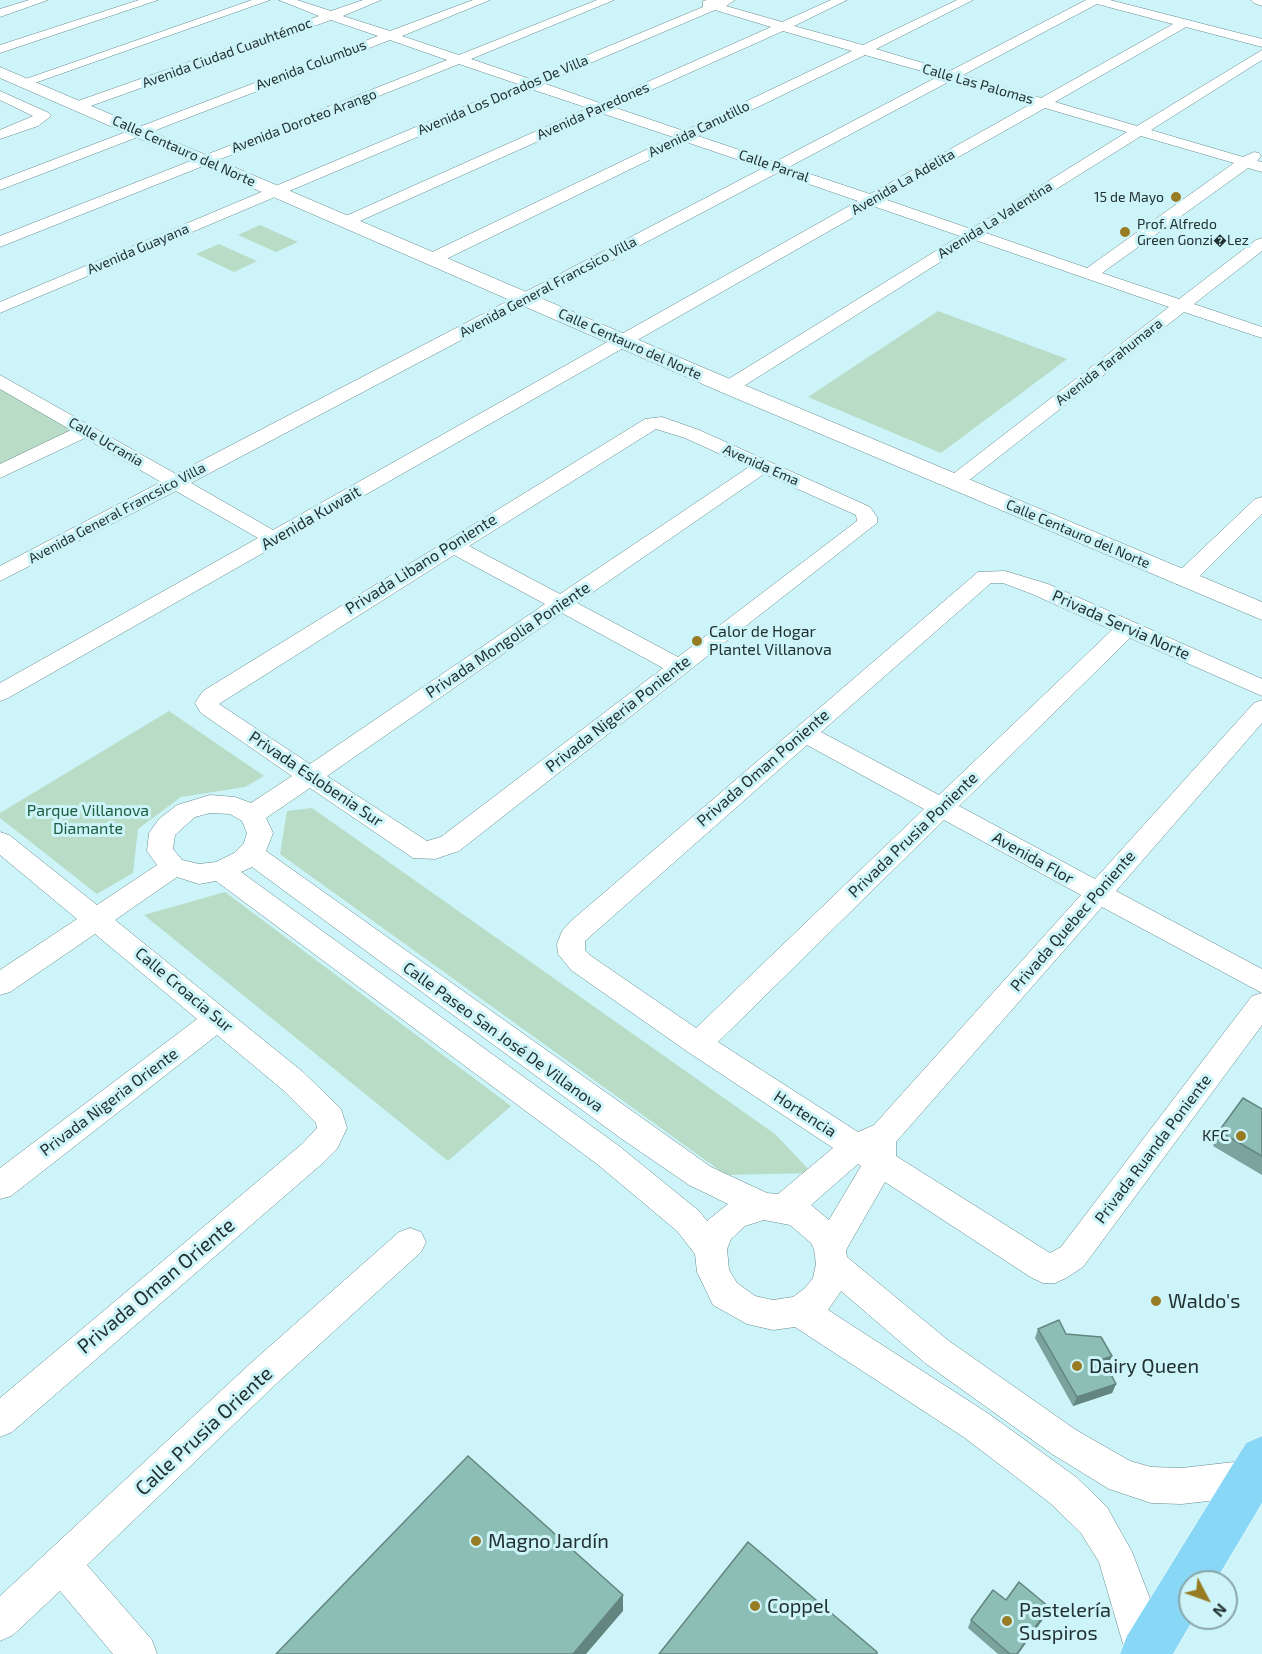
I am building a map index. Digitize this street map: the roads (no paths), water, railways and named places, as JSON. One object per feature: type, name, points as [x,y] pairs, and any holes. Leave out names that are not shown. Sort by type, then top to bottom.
[{"type":"main road","points":[[1145,1654],[1256,1469]]},
{"type":"street","points":[[0,13],[42,0]]},
{"type":"street","points":[[0,49],[152,0]]},
{"type":"street","points":[[24,82],[264,0]]},
{"type":"street","name":"Calle Parral","points":[[285,0],[1262,333]]},
{"type":"street","name":"Avenida Ciudad Cuauhtémoc","points":[[80,105],[375,0]]},
{"type":"street","name":"Avenida Columbus","points":[[0,185],[484,0]]},
{"type":"street","name":"Avenida Doroteo Arango","points":[[0,242],[608,0]]},
{"type":"street","name":"Calle Las Palomas","points":[[695,0],[1262,166]]},
{"type":"street","name":"Avenida Los Dorados De Villa","points":[[276,191],[729,0]]},
{"type":"street","name":"Avenida Paredones","points":[[345,222],[842,0]]},
{"type":"street","name":"Avenida Canutillo","points":[[432,259],[684,135],[967,0]]},
{"type":"street","points":[[1095,0],[1262,43]]},
{"type":"street","name":"Avenida General Francsico Villa","points":[[0,575],[775,166],[1095,0]]},
{"type":"street","name":"Avenida La Adelita","points":[[621,340],[1184,22]]},
{"type":"street","name":"Avenida La Valentina","points":[[729,387],[1262,54]]},
{"type":"street","name":"Calle Centauro del Norte","points":[[0,72],[729,387],[1262,612]]},
{"type":"street","points":[[0,95],[44,116],[33,123],[0,135]]},
{"type":"street","points":[[1089,274],[1262,150]]},
{"type":"street","name":"Avenida Guayana","points":[[0,308],[276,191]]},
{"type":"street","name":"Avenida Tarahumara","points":[[956,481],[1262,243]]},
{"type":"street","name":"Avenida Kuwait","points":[[5,683],[274,539],[621,340]]},
{"type":"street","name":"Calle Ucrania","points":[[1,382],[274,539]]},
{"type":"street","name":"Avenida Ema","points":[[644,426],[652,423],[675,427],[863,511],[867,517],[867,523]]},
{"type":"street","name":"Privada Libano Poniente","points":[[209,708],[207,703],[211,696],[644,426]]},
{"type":"street","points":[[0,472],[86,430]]},
{"type":"street","name":"Privada Mongolia Poniente","points":[[252,815],[763,466]]},
{"type":"street","points":[[1184,579],[1262,503]]},
{"type":"street","name":"Privada Nigeria Poniente","points":[[422,851],[435,850],[450,844],[867,523]]},
{"type":"street","points":[[452,545],[680,667]]},
{"type":"street","name":"Privada Servia Norte","points":[[980,583],[992,575],[1005,577],[1128,627],[1262,688]]},
{"type":"street","name":"Privada Oman Poniente","points":[[581,963],[572,954],[570,944],[581,928],[980,583]]},
{"type":"street","name":"Privada Prusia Poniente","points":[[698,1044],[1128,627]]},
{"type":"street","name":"Privada Eslobenia Sur","points":[[209,708],[422,851]]},
{"type":"street","name":"Privada Quebec Poniente","points":[[774,1207],[874,1148],[1262,708]]},
{"type":"street","name":"Avenida Flor","points":[[804,733],[1262,982]]},
{"type":"street","points":[[217,804],[235,806],[252,815],[260,833],[251,853],[243,860],[221,871],[199,874],[172,867],[164,859],[160,843],[162,833],[176,818],[198,807],[217,804]]},
{"type":"street","name":"Calle Croacia Sur","points":[[0,841],[97,918],[293,1081],[330,1118],[332,1128],[326,1140],[312,1153]]},
{"type":"street","name":"Calle Paseo San José De Villanova","points":[[251,853],[700,1176],[774,1207]]},
{"type":"street","points":[[0,984],[172,867]]},
{"type":"street","name":"Calle Paseo San José De Villanova","points":[[221,871],[470,1051],[663,1198],[688,1221],[711,1249]]},
{"type":"street","name":"Hortencia","points":[[581,963],[698,1044],[874,1148],[1031,1262]]},
{"type":"street","name":"Privada Ruanda Poniente","points":[[1031,1262],[1043,1268],[1055,1268],[1072,1257],[1262,1004]]},
{"type":"street","name":"Privada Nigeria Oriente","points":[[0,1185],[218,1019]]},
{"type":"street","points":[[470,1051],[494,1030]]},
{"type":"street","name":"Privada Quebec Poniente","points":[[831,1256],[874,1148]]},
{"type":"street","name":"Privada Oman Oriente","points":[[0,1420],[312,1153]]},
{"type":"street","points":[[831,1256],[824,1292],[799,1311],[787,1314],[760,1314],[735,1302],[718,1284],[711,1260],[711,1249],[719,1230],[734,1216],[774,1207],[809,1220],[822,1233],[831,1256],[937,1352],[1064,1442],[1122,1476],[1151,1485],[1182,1486],[1256,1469]]},
{"type":"street","name":"Calle Prusia Oriente","points":[[0,1622],[264,1373],[410,1242]]},
{"type":"street","points":[[799,1311],[868,1353],[977,1426],[1063,1490],[1094,1520],[1114,1552],[1131,1596],[1145,1654]]},
{"type":"street","points":[[62,1565],[138,1654]]},
{"type":"place","name":"15 de Mayo","points":[[1176,197]]},
{"type":"place","name":"Prof. Alfredo Green Gonzi�Lez","points":[[1125,232]]},
{"type":"place","name":"Calor de Hogar Plantel Villanova","points":[[697,641]]},
{"type":"place","name":"KFC","points":[[1241,1136]]},
{"type":"place","name":"Waldo's","points":[[1156,1301]]},
{"type":"place","name":"Dairy Queen","points":[[1077,1366]]},
{"type":"place","name":"Magno Jardín","points":[[476,1541]]},
{"type":"place","name":"Coppel","points":[[755,1606]]},
{"type":"place","name":"Pastelería Suspiros","points":[[1007,1621]]},
{"type":"park label","name":"Parque Villanova Diamante","points":[[88,820]]}]
